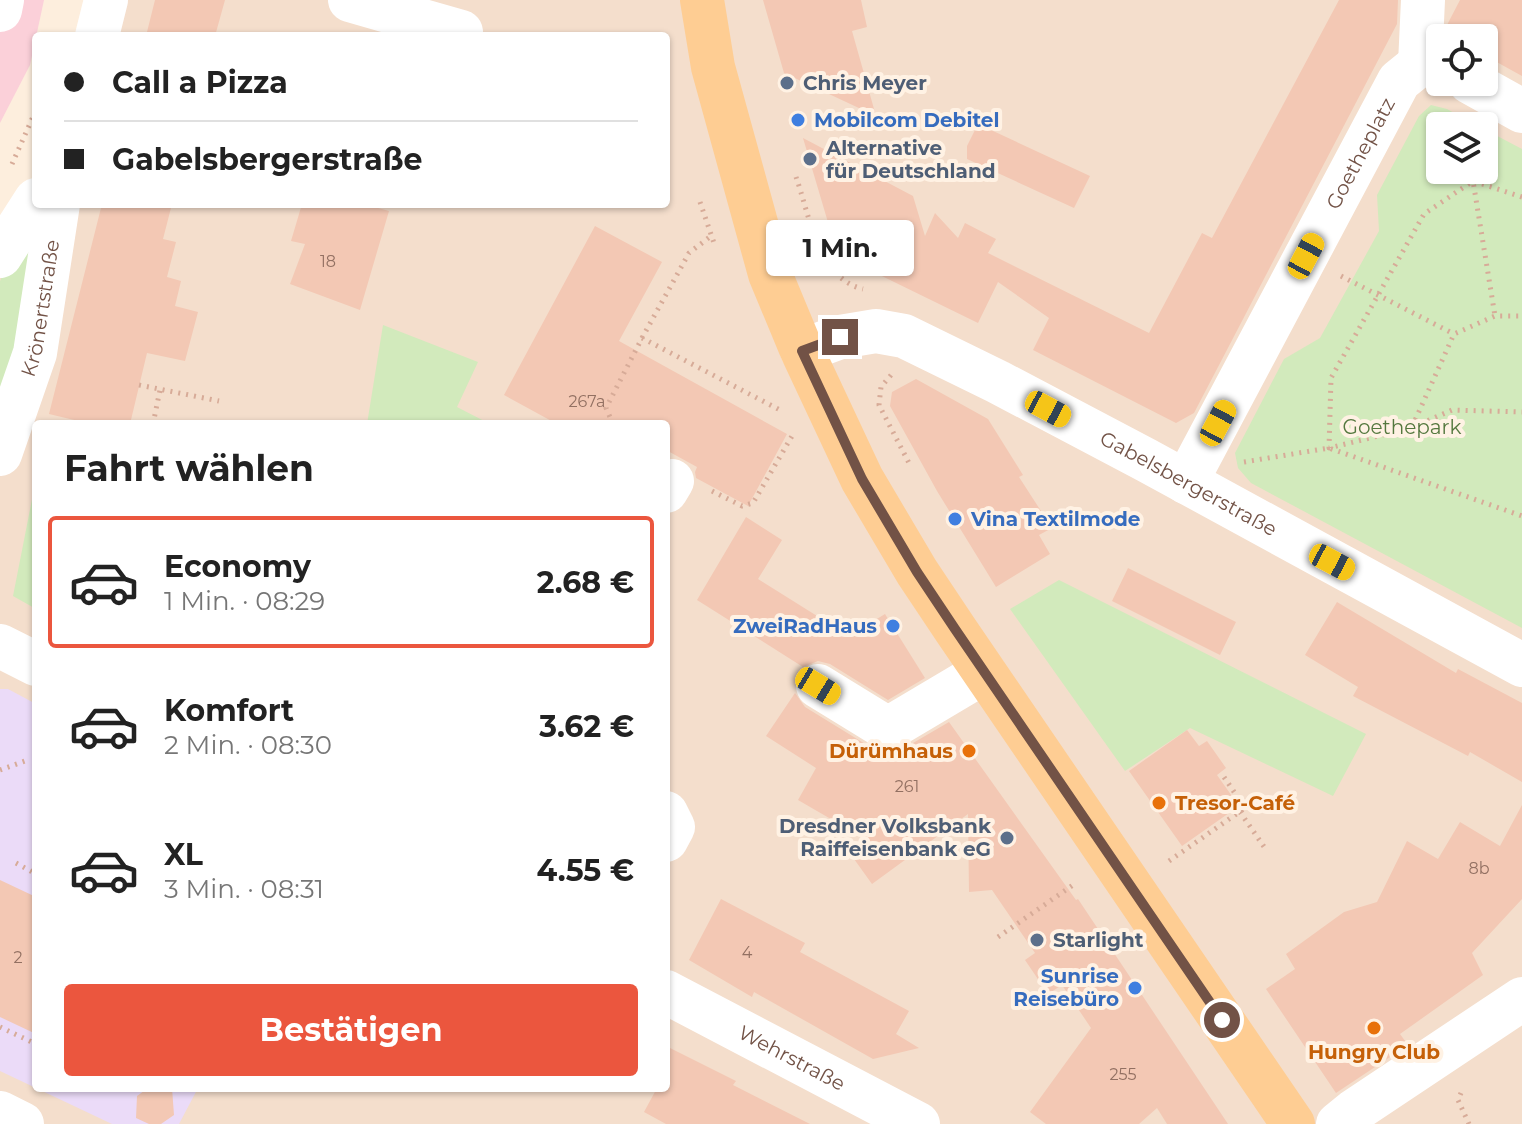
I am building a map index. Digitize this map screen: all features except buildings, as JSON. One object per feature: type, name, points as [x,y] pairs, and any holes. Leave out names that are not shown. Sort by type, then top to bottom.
[{"type":"main road","points":[[702,0],[713,67],[770,274],[862,479],[917,572],[1293,1124]]},
{"type":"street","points":[[0,10],[2,0]]},
{"type":"street","points":[[98,32],[106,0]]},
{"type":"street","points":[[350,0],[461,32]]},
{"type":"street","points":[[1423,0],[1426,28]]},
{"type":"street","name":"Goetheplatz","points":[[1194,466],[1399,81],[1426,68]]},
{"type":"street","points":[[1495,96],[1522,111]]},
{"type":"street","name":"Krönertstraße","points":[[0,256],[21,188]]},
{"type":"street","name":"Krönertstraße","points":[[0,454],[35,353],[57,208]]},
{"type":"street","name":"Gabelsbergerstraße","points":[[802,351],[840,337],[876,331],[904,336],[998,382],[1194,466],[1522,665]]},
{"type":"street","points":[[0,646],[32,662]]},
{"type":"street","points":[[818,686],[888,729],[984,672]]},
{"type":"street","name":"Wehrstraße","points":[[670,994],[918,1124]]},
{"type":"street","points":[[1338,1124],[1522,999]]},
{"type":"street","points":[[0,1113],[22,1124]]},
{"type":"path","points":[[21,188],[32,131]]},
{"type":"path","points":[[796,177],[822,253],[837,274],[855,287],[868,290]]},
{"type":"path","points":[[1329,448],[1331,378],[1424,214],[1469,184]]},
{"type":"path","points":[[1473,184],[1495,316]]},
{"type":"path","points":[[1482,184],[1522,197]]},
{"type":"path","points":[[611,420],[606,408],[642,338],[689,253],[711,236]]},
{"type":"path","points":[[1306,256],[1454,334]]},
{"type":"path","points":[[1411,428],[1454,334],[1495,316],[1522,316]]},
{"type":"path","points":[[642,338],[779,408]]},
{"type":"path","points":[[904,370],[892,374],[881,387],[879,405],[909,463]]},
{"type":"path","points":[[139,385],[219,401]]},
{"type":"path","points":[[154,420],[160,389]]},
{"type":"path","points":[[1194,466],[1230,464],[1329,448],[1411,428],[1452,410],[1522,412]]},
{"type":"path","points":[[670,484],[678,472],[742,506],[753,503],[792,436]]},
{"type":"path","points":[[1329,448],[1522,516]]},
{"type":"path","points":[[0,770],[25,761]]},
{"type":"path","points":[[1169,861],[1245,808],[1224,777]]},
{"type":"path","points":[[1240,812],[1267,851]]},
{"type":"path","points":[[16,863],[32,872]]},
{"type":"path","points":[[998,937],[1073,885]]},
{"type":"path","points":[[0,1027],[32,1042]]},
{"type":"shaded area","points":[[0,0],[44,0],[37,32],[32,32],[30,65],[0,123]]},
{"type":"shaded area","points":[[118,0],[1522,0],[1522,1124],[0,1124],[0,266],[34,208],[670,208],[670,32],[110,32]]},
{"type":"shaded area","points":[[0,689],[8,689],[32,702],[32,1086],[0,1071]]},
{"type":"shaded area","points":[[44,1092],[196,1092],[179,1124],[112,1124]]},
{"type":"green space","name":"Goethepark","points":[[1431,105],[1452,112],[1426,112],[1426,184],[1498,184],[1498,136],[1522,149],[1522,628],[1251,483],[1238,468],[1235,453],[1284,359],[1320,338],[1379,231],[1377,195],[1419,116]]},
{"type":"green space","points":[[18,244],[38,246],[0,412],[0,281]]},
{"type":"green space","points":[[383,325],[478,362],[457,407],[482,420],[368,420]]},
{"type":"green space","points":[[32,499],[32,607],[13,596]]},
{"type":"green space","points":[[1059,580],[1366,734],[1333,796],[1190,728],[1125,771],[1010,609]]},
{"type":"place","name":"Chris Meyer","points":[[787,83]]},
{"type":"place","name":"Mobilcom Debitel","points":[[798,120]]},
{"type":"place","name":"Alternative für Deutschland","points":[[810,159]]},
{"type":"place","name":"Vina Textilmode","points":[[955,519]]},
{"type":"place","name":"ZweiRadHaus","points":[[893,626]]},
{"type":"place","name":"Dürümhaus","points":[[969,751]]},
{"type":"place","name":"Tresor-Café","points":[[1159,803]]},
{"type":"place","name":"Dresdner Volksbank Raiffeisenbank eG","points":[[1007,838]]},
{"type":"place","name":"Starlight","points":[[1037,940]]},
{"type":"place","name":"Sunrise Reisebüro","points":[[1135,988]]},
{"type":"place","name":"Hungry Club","points":[[1374,1028]]},
{"type":"route","points":[[840,337],[802,351],[862,479],[917,572],[1222,1020]]}]
